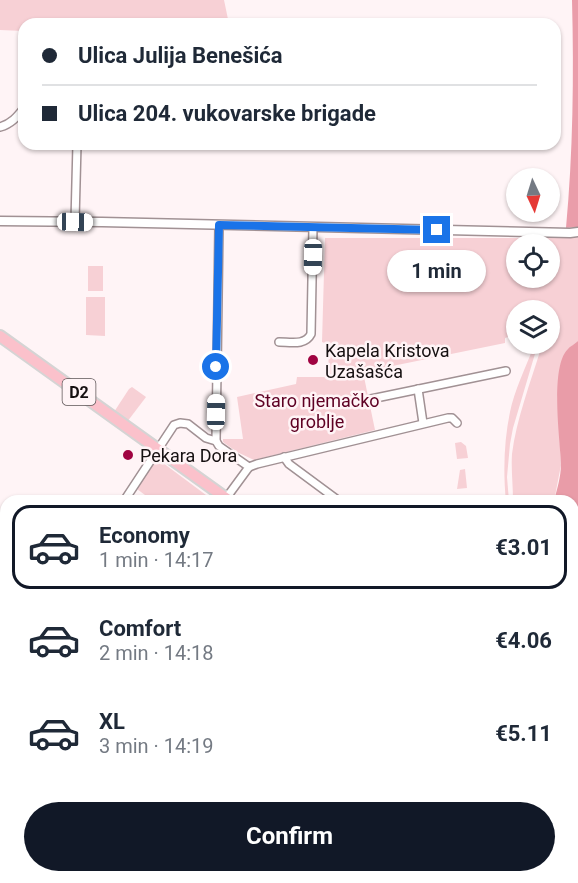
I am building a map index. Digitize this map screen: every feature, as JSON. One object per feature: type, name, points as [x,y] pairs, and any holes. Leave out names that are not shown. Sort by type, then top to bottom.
[{"type":"main road","name":"D2","points":[[0,336],[219,495]]},
{"type":"street","points":[[0,127],[8,124],[18,115]]},
{"type":"street","points":[[75,222],[77,150]]},
{"type":"street","points":[[0,221],[578,232]]},
{"type":"street","points":[[219,225],[216,441],[219,446],[249,467]]},
{"type":"street","points":[[279,342],[304,342],[311,334],[313,227]]},
{"type":"street","points":[[371,399],[506,371]]},
{"type":"street","points":[[418,389],[423,423]]},
{"type":"street","points":[[229,495],[249,467],[256,464],[423,423],[452,418],[457,423]]},
{"type":"street","points":[[128,495],[174,425],[188,424],[206,438],[216,441]]},
{"type":"street","points":[[284,457],[289,464],[331,495]]},
{"type":"green space","points":[[0,0],[224,0],[228,18],[18,18],[18,31],[0,30]]},
{"type":"green space","name":"Staro njemačko groblje","points":[[560,234],[578,234],[578,341],[567,350],[558,405],[561,465],[555,495],[513,495],[512,460],[520,414],[539,354],[560,354],[560,300],[506,300],[505,343],[363,372],[375,430],[254,460],[223,442],[223,439],[243,439],[237,397],[296,384],[297,377],[328,377],[329,345],[322,342],[325,238],[506,238],[506,288],[560,288]]},
{"type":"green space","points":[[88,266],[103,266],[103,291],[88,291]]},
{"type":"green space","points":[[86,297],[105,297],[105,336],[86,335]]},
{"type":"green space","points":[[531,354],[535,354],[513,428],[507,477],[508,495],[506,495],[505,445],[510,412]]},
{"type":"green space","points":[[132,387],[146,397],[127,422],[114,412]]},
{"type":"green space","points":[[461,442],[466,446],[468,458],[457,459],[455,443]]},
{"type":"green space","points":[[155,457],[206,495],[145,495],[137,489]]},
{"type":"green space","points":[[465,469],[467,488],[457,489],[460,470]]},
{"type":"shaded area","points":[[572,0],[578,0],[578,227],[566,228],[572,114]]},
{"type":"shaded area","points":[[578,341],[578,495],[556,495],[561,469],[557,388],[562,359],[567,350]]},
{"type":"place","name":"Kapela Kristova Uzašašća","points":[[313,360]]},
{"type":"place","name":"Pekara Dora","points":[[128,455]]},
{"type":"route","points":[[216,367],[219,225],[437,230]]}]
